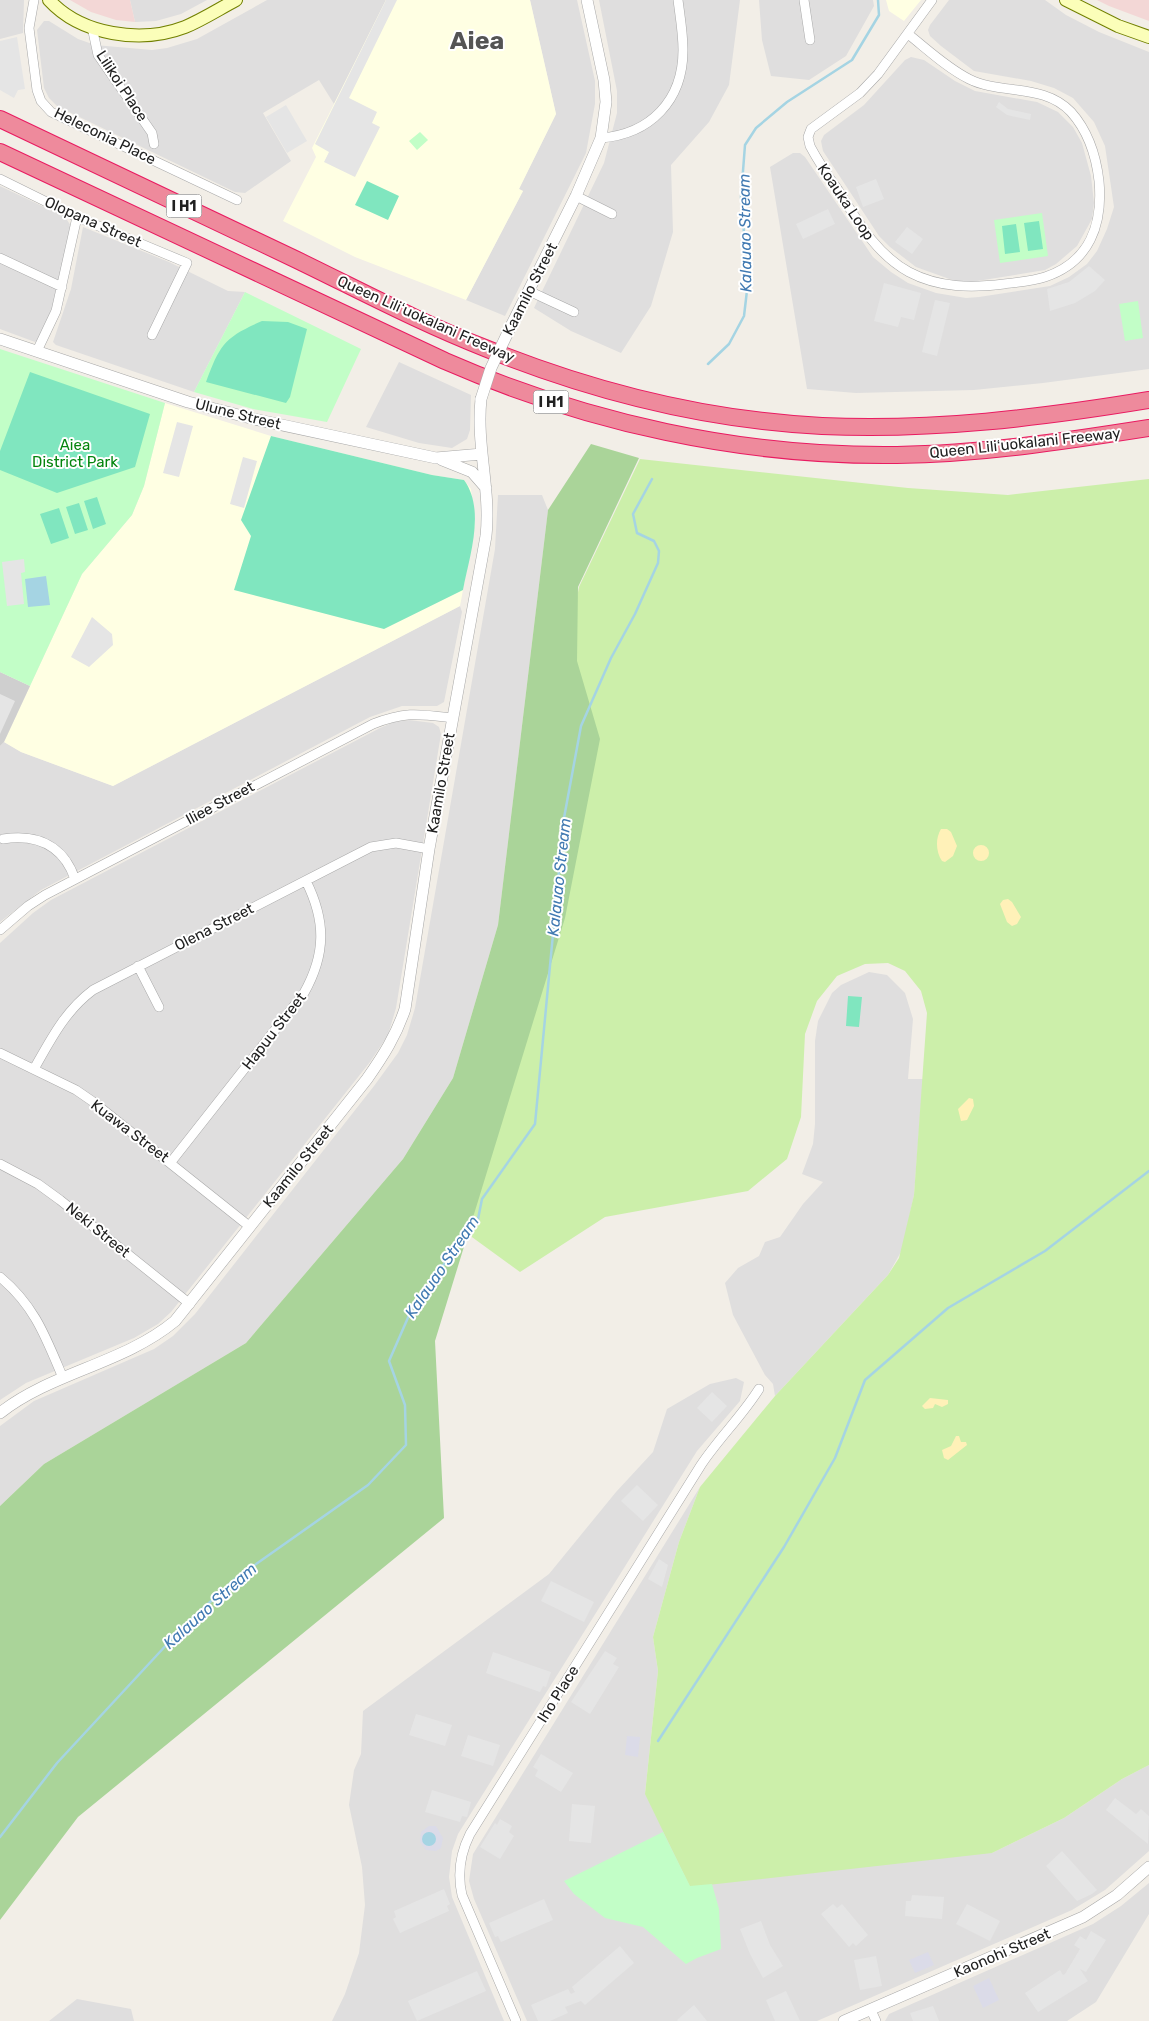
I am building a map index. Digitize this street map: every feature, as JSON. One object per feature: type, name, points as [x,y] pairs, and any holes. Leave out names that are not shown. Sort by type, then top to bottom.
[{"type":"highway","name":"Queen Liliʻuokalani Freeway","points":[[0,119],[452,334],[542,370],[632,396],[700,411],[759,420],[820,426],[917,427],[1005,421],[1149,400]]},
{"type":"highway","name":"Queen Liliʻuokalani Freeway","points":[[0,152],[461,368],[542,399],[622,423],[706,439],[783,449],[896,455],[1020,447],[1149,428]]},
{"type":"main road","points":[[49,0],[72,18],[92,28],[124,36],[153,35],[184,27],[236,0]]},
{"type":"main road","points":[[1066,0],[1118,26],[1149,37]]},
{"type":"street","name":"Heleconia Place","points":[[34,0],[29,28],[36,90],[51,112],[237,200]]},
{"type":"street","name":"Kaamilo Street","points":[[0,1413],[35,1390],[144,1344],[175,1321],[367,1079],[388,1050],[398,1030],[405,1009],[429,849],[486,536],[489,511],[480,426],[482,399],[491,368],[576,196],[600,138],[605,108],[604,80],[588,0]]},
{"type":"street","points":[[600,138],[615,137],[644,127],[662,111],[678,83],[683,51],[678,0]]},
{"type":"street","points":[[804,0],[810,40]]},
{"type":"street","points":[[908,34],[932,0]]},
{"type":"street","name":"Lilikoi Place","points":[[92,28],[98,55],[152,133],[154,144]]},
{"type":"street","name":"Koauka Loop","points":[[908,34],[968,79],[983,85],[1048,97],[1069,110],[1082,126],[1092,147],[1101,202],[1097,225],[1080,255],[1065,268],[1045,277],[978,287],[943,284],[909,272],[879,248],[866,233],[813,152],[808,137],[811,129],[817,123],[860,93],[878,74],[908,34]]},
{"type":"street","name":"Olopana Street","points":[[0,179],[77,217],[187,263],[152,335]]},
{"type":"street","points":[[576,196],[612,214]]},
{"type":"street","points":[[37,351],[56,311],[77,217]]},
{"type":"street","points":[[0,258],[62,287]]},
{"type":"street","points":[[529,291],[574,312]]},
{"type":"street","name":"Ulune Street","points":[[0,339],[222,411],[436,458],[482,454]]},
{"type":"street","points":[[436,458],[472,472],[488,492]]},
{"type":"street","name":"Iliee Street","points":[[0,930],[28,906],[75,879],[373,724],[397,715],[414,713],[453,718]]},
{"type":"street","points":[[3,839],[32,838],[47,844],[60,853],[75,879]]},
{"type":"street","name":"Olena Street","points":[[34,1069],[59,1024],[75,1003],[92,990],[371,847],[396,843],[429,849]]},
{"type":"street","name":"Hapuu Street","points":[[171,1162],[304,993],[313,976],[319,957],[321,929],[315,898],[306,880]]},
{"type":"street","points":[[138,966],[159,1007]]},
{"type":"street","name":"Kuawa Street","points":[[0,1053],[34,1069],[92,1101],[250,1226]]},
{"type":"street","name":"Neki Street","points":[[0,1164],[38,1184],[60,1200],[190,1304]]},
{"type":"street","points":[[0,1277],[26,1303],[38,1321],[63,1378]]},
{"type":"street","name":"Iho Place","points":[[516,2021],[462,1895],[459,1877],[462,1852],[470,1834],[701,1465],[722,1435],[748,1407],[759,1389]]},
{"type":"street","name":"Kaonohi Street","points":[[844,2021],[1083,1917],[1117,1895],[1149,1867]]},
{"type":"street","points":[[871,2010],[876,2021]]},
{"type":"shaded area","points":[[0,0],[24,0],[23,33],[0,39]]},
{"type":"shaded area","points":[[70,0],[130,0],[135,22],[116,20],[91,12]]},
{"type":"shaded area","points":[[130,0],[207,0],[181,14],[156,21],[135,22]]},
{"type":"shaded area","points":[[267,0],[386,0],[334,104],[319,80],[263,113],[291,161],[245,193],[235,192],[57,106],[49,98],[44,88],[37,30],[44,21],[49,21],[78,39],[95,45],[152,50],[167,48],[197,39]]},
{"type":"shaded area","points":[[386,0],[530,0],[556,114],[519,189],[523,191],[466,300],[355,257],[283,221],[316,157],[312,148]]},
{"type":"shaded area","points":[[386,0],[397,0],[349,98],[377,112],[372,123],[380,127],[355,177],[324,162],[329,152],[315,144]]},
{"type":"shaded area","points":[[530,0],[577,0],[595,81],[595,104],[586,153],[505,316],[466,300],[523,191],[519,189],[556,114]]},
{"type":"shaded area","points":[[599,0],[740,0],[729,85],[709,122],[671,165],[673,232],[651,306],[621,353],[571,331],[534,308],[604,163],[617,113],[617,91]]},
{"type":"shaded area","points":[[759,0],[873,0],[874,6],[846,56],[809,80],[771,76],[762,40]]},
{"type":"shaded area","points":[[886,0],[921,0],[904,21],[889,11]]},
{"type":"shaded area","points":[[949,0],[1045,0],[1066,15],[1099,32],[1149,52],[1149,369],[974,390],[856,393],[807,389],[770,167],[793,153],[800,153],[805,157],[873,257],[908,283],[936,293],[966,298],[1050,286],[1069,277],[1087,264],[1097,251],[1107,229],[1114,207],[1105,146],[1094,122],[1073,98],[1054,88],[1031,81],[974,71],[941,46],[930,36],[928,30]]},
{"type":"shaded area","points":[[1097,0],[1149,0],[1149,21],[1109,6]]},
{"type":"shaded area","points":[[17,37],[25,89],[18,90],[14,98],[0,90],[0,41]]},
{"type":"shaded area","points":[[911,57],[924,60],[955,81],[975,91],[1037,102],[1058,112],[1073,127],[1082,143],[1091,176],[1094,203],[1092,219],[1077,246],[1056,264],[1045,270],[971,282],[955,281],[916,267],[879,236],[823,151],[821,141],[824,135],[864,105],[905,60]]},
{"type":"shaded area","points":[[999,102],[1008,109],[1031,114],[1030,120],[1007,115],[996,107]]},
{"type":"shaded area","points":[[286,105],[307,141],[287,153],[266,117]]},
{"type":"shaded area","points":[[876,179],[884,199],[863,207],[856,187]]},
{"type":"shaded area","points":[[0,186],[65,217],[71,226],[65,273],[42,338],[35,342],[0,329]]},
{"type":"shaded area","points":[[828,209],[835,224],[803,239],[796,224]]},
{"type":"shaded area","points":[[83,227],[169,262],[228,291],[245,292],[194,392],[56,345],[53,342],[71,289]]},
{"type":"shaded area","points":[[907,227],[923,239],[912,254],[895,242]]},
{"type":"shaded area","points":[[1089,266],[1105,280],[1095,291],[1075,303],[1050,311],[1047,289],[1069,282]]},
{"type":"shaded area","points":[[884,283],[921,293],[914,320],[901,317],[898,327],[874,321]]},
{"type":"shaded area","points":[[935,300],[950,303],[937,356],[922,352]]},
{"type":"shaded area","points":[[399,362],[471,395],[470,430],[467,439],[452,448],[419,443],[366,427]]},
{"type":"shaded area","points":[[165,403],[271,436],[432,475],[464,480],[471,489],[475,526],[460,606],[113,786],[21,752],[4,742],[82,574],[132,515],[144,486]]},
{"type":"shaded area","points":[[177,422],[193,426],[179,477],[163,473]]},
{"type":"shaded area","points":[[243,457],[257,461],[244,508],[230,504]]},
{"type":"shaded area","points":[[498,495],[542,495],[548,510],[498,925],[453,1078],[403,1159],[246,1343],[44,1464],[0,1506],[0,1426],[34,1401],[154,1349],[173,1336],[195,1314],[374,1086],[398,1053],[407,1035],[415,1008],[495,549]]},
{"type":"shaded area","points":[[24,559],[25,572],[21,573],[24,604],[7,606],[2,562]]},
{"type":"shaded area","points":[[460,606],[462,612],[444,702],[437,706],[402,706],[370,717],[41,890],[0,922],[0,746],[4,742],[21,752],[113,786]]},
{"type":"shaded area","points":[[92,617],[112,634],[113,645],[89,667],[71,657]]},
{"type":"shaded area","points":[[0,672],[30,686],[4,742],[0,746]]},
{"type":"shaded area","points":[[0,694],[15,701],[0,734]]},
{"type":"shaded area","points":[[409,720],[433,723],[439,727],[441,734],[396,1008],[388,1035],[370,1062],[171,1312],[158,1324],[134,1338],[26,1383],[0,1400],[0,943],[33,913],[51,900],[380,728],[394,722]]},
{"type":"shaded area","points":[[869,972],[887,975],[905,993],[913,1019],[908,1079],[923,1079],[914,1195],[902,1250],[888,1275],[775,1396],[773,1384],[765,1375],[733,1315],[725,1283],[738,1268],[759,1256],[765,1242],[780,1237],[803,1204],[823,1182],[802,1174],[813,1144],[815,1124],[815,1041],[818,1021],[832,993],[841,985]]},
{"type":"shaded area","points":[[736,1378],[744,1382],[740,1401],[697,1451],[458,1834],[452,1851],[449,1877],[452,1897],[504,2021],[332,2021],[345,1994],[359,1953],[365,1905],[362,1867],[349,1805],[354,1770],[361,1754],[363,1711],[549,1574],[616,1492],[653,1452],[667,1409],[710,1384]]},
{"type":"shaded area","points":[[712,1392],[727,1406],[712,1422],[697,1408]]},
{"type":"shaded area","points":[[637,1485],[658,1505],[643,1521],[621,1501]]},
{"type":"shaded area","points":[[700,1487],[679,1542],[653,1637],[658,1671],[645,1794],[992,1853],[1064,1818],[1122,1779],[1149,1765],[1149,1851],[1105,1890],[1072,1910],[817,2021],[527,2021],[474,1899],[469,1881],[473,1854]]},
{"type":"shaded area","points":[[659,1559],[668,1565],[662,1587],[648,1579]]},
{"type":"shaded area","points":[[551,1581],[594,1602],[584,1622],[541,1601]]},
{"type":"shaded area","points":[[605,1651],[617,1658],[613,1664],[619,1667],[590,1714],[571,1702]]},
{"type":"shaded area","points":[[493,1652],[551,1672],[546,1687],[543,1686],[540,1692],[486,1673]]},
{"type":"shaded area","points":[[416,1714],[452,1725],[445,1746],[409,1735]]},
{"type":"shaded area","points":[[468,1735],[500,1745],[493,1766],[461,1756]]},
{"type":"shaded area","points":[[627,1736],[640,1737],[638,1757],[625,1755]]},
{"type":"shaded area","points":[[541,1754],[573,1773],[561,1792],[535,1776],[538,1770],[533,1767]]},
{"type":"shaded area","points":[[432,1790],[471,1802],[467,1817],[462,1816],[460,1822],[425,1812]]},
{"type":"shaded area","points":[[1115,1798],[1136,1814],[1141,1809],[1149,1816],[1148,1844],[1106,1810]]},
{"type":"shaded area","points":[[572,1804],[595,1806],[591,1843],[569,1841]]},
{"type":"shaded area","points":[[500,1819],[512,1826],[509,1832],[514,1836],[500,1859],[480,1847],[495,1823],[497,1825]]},
{"type":"shaded area","points":[[429,1826],[436,1826],[443,1838],[441,1848],[436,1851],[426,1850],[420,1842],[421,1832]]},
{"type":"shaded area","points":[[1062,1851],[1097,1890],[1092,1894],[1077,1901],[1046,1866]]},
{"type":"shaded area","points":[[1149,1883],[1149,1914],[1096,2002],[1067,2021],[885,2021],[889,2014],[1093,1924],[1121,1906]]},
{"type":"shaded area","points":[[444,1889],[450,1904],[447,1906],[449,1911],[400,1933],[393,1919],[396,1917],[394,1911]]},
{"type":"shaded area","points":[[912,1895],[944,1897],[942,1919],[905,1916],[906,1901],[911,1901]]},
{"type":"shaded area","points":[[544,1899],[553,1920],[501,1942],[498,1936],[495,1937],[489,1923]]},
{"type":"shaded area","points":[[833,1904],[837,1908],[842,1904],[868,1935],[856,1946],[853,1943],[849,1947],[821,1914]]},
{"type":"shaded area","points":[[967,1904],[1000,1921],[990,1941],[956,1924]]},
{"type":"shaded area","points":[[761,1921],[770,1945],[783,1966],[763,1978],[750,1954],[740,1929]]},
{"type":"shaded area","points":[[1091,1931],[1106,1940],[1086,1972],[1080,1969],[1088,1981],[1038,2012],[1025,1993],[1060,1970],[1063,1975],[1065,1974],[1080,1949],[1074,1945],[1080,1936],[1086,1940]]},
{"type":"shaded area","points":[[620,1946],[634,1963],[585,2005],[581,2001],[565,2007],[568,2013],[550,2021],[538,2021],[531,2005],[568,1989],[571,1994],[575,1992],[572,1987]]},
{"type":"shaded area","points":[[928,1952],[934,1965],[915,1973],[909,1960]]},
{"type":"shaded area","points":[[876,1956],[882,1986],[860,1990],[854,1960]]},
{"type":"shaded area","points":[[477,1971],[486,1991],[417,2021],[408,2001]]},
{"type":"shaded area","points":[[989,1978],[999,2000],[983,2008],[973,1986]]},
{"type":"shaded area","points":[[786,1991],[800,2021],[775,2021],[766,2000]]},
{"type":"shaded area","points":[[77,1999],[131,2009],[134,2021],[49,2021]]},
{"type":"shaded area","points":[[694,2005],[707,2021],[677,2020]]},
{"type":"shaded area","points":[[933,2006],[939,2021],[913,2021],[910,2013]]},
{"type":"green space","points":[[420,132],[428,140],[417,150],[409,141]]},
{"type":"green space","points":[[367,181],[399,196],[388,220],[355,205]]},
{"type":"green space","points":[[1042,213],[1048,256],[1000,263],[994,220]]},
{"type":"green space","points":[[1039,221],[1043,249],[1028,251],[1024,223]]},
{"type":"green space","points":[[1016,224],[1020,252],[1005,254],[1002,226]]},
{"type":"green space","points":[[245,292],[361,349],[327,422],[253,409],[194,392]]},
{"type":"green space","points":[[1138,301],[1143,338],[1125,341],[1119,304]]},
{"type":"green space","points":[[262,321],[288,322],[307,329],[290,397],[286,403],[206,382],[215,359],[225,343],[240,332]]},
{"type":"green space","name":"Aiea District Park","points":[[0,349],[165,403],[144,486],[132,515],[82,574],[30,686],[0,672]]},
{"type":"green space","points":[[30,372],[150,414],[135,467],[57,493],[0,470],[0,451]]},
{"type":"green space","points":[[271,436],[432,475],[464,480],[471,492],[475,519],[472,549],[463,590],[384,629],[234,590],[251,536],[241,520]]},
{"type":"green space","points":[[591,444],[639,458],[578,587],[577,661],[600,739],[565,918],[435,1341],[444,1518],[78,1817],[0,1920],[0,1506],[44,1464],[246,1343],[403,1159],[453,1078],[498,925],[548,510]]},
{"type":"green space","points":[[640,459],[908,488],[1008,495],[1149,479],[1149,1765],[1122,1779],[1064,1818],[992,1853],[690,1887],[645,1794],[658,1671],[653,1637],[679,1542],[700,1487],[775,1396],[888,1275],[899,1258],[914,1195],[927,1013],[921,991],[905,971],[888,963],[865,964],[837,976],[817,1001],[805,1034],[801,1117],[787,1159],[748,1191],[605,1217],[520,1272],[443,1216],[488,1062],[579,587]]},
{"type":"green space","points":[[97,497],[106,524],[93,529],[84,501]]},
{"type":"green space","points":[[79,503],[88,530],[75,534],[66,507]]},
{"type":"green space","points":[[59,508],[69,538],[51,544],[40,514]]},
{"type":"green space","points":[[848,996],[862,997],[859,1027],[846,1026]]},
{"type":"green space","points":[[663,1832],[690,1886],[712,1884],[719,1909],[721,1949],[686,1964],[643,1927],[605,1918],[574,1894],[564,1881]]},
{"type":"sand","points":[[941,829],[947,829],[951,832],[957,846],[953,856],[945,862],[942,861],[937,850],[937,841]]},
{"type":"sand","points":[[981,845],[989,853],[981,861],[973,853]]},
{"type":"sand","points":[[1008,899],[1021,917],[1017,924],[1012,926],[1007,922],[1000,904],[1003,900]]},
{"type":"sand","points":[[969,1098],[973,1099],[974,1106],[967,1120],[961,1121],[958,1109]]},
{"type":"sand","points":[[930,1398],[948,1400],[948,1404],[942,1407],[935,1404],[933,1408],[925,1409],[922,1406]]},
{"type":"sand","points":[[956,1436],[959,1436],[961,1442],[966,1442],[967,1445],[948,1460],[944,1458],[942,1450],[951,1446]]},
{"type":"water","points":[[46,576],[50,605],[28,607],[25,579]]},
{"type":"water","points":[[426,1832],[432,1832],[436,1839],[432,1846],[426,1846],[422,1842],[422,1836]]},
{"type":"waterway","name":"Kalauao Stream","points":[[708,364],[729,344],[744,316],[748,282],[741,197],[745,145],[756,128],[787,102],[852,60],[879,15],[878,0]]},
{"type":"waterway","name":"Kalauao Stream","points":[[0,1837],[57,1763],[183,1627],[235,1579],[368,1485],[406,1445],[405,1405],[389,1361],[414,1304],[478,1219],[482,1199],[535,1124],[564,818],[581,726],[611,658],[635,614],[658,563],[659,551],[654,541],[637,533],[633,514],[652,479]]},
{"type":"waterway","points":[[658,1741],[784,1547],[835,1458],[865,1380],[948,1308],[1045,1251],[1149,1171]]},
{"type":"district","name":"Aiea","points":[[477,40]]}]
